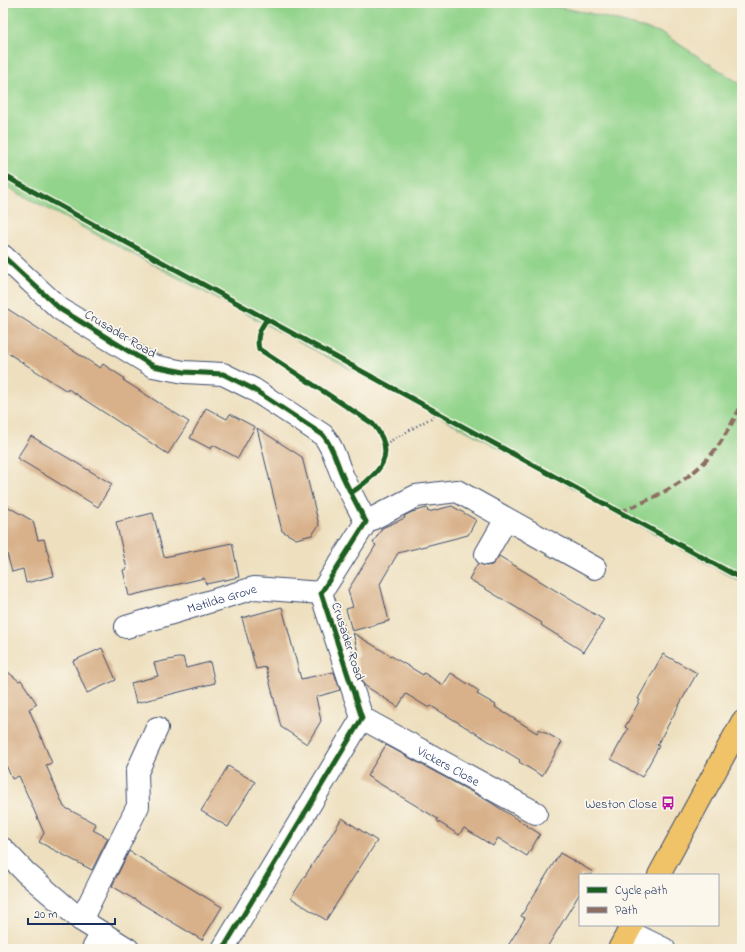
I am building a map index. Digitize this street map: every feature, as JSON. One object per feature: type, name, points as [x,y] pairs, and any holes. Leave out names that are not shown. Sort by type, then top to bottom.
[{"type":"main road","points":[[660,874],[742,722]]},
{"type":"street","name":"Crusader Road","points":[[3,256],[60,309],[153,366],[184,372],[223,374],[253,389],[323,435],[330,443],[342,476],[366,522],[321,593],[362,718]]},
{"type":"street","points":[[366,522],[416,496],[457,491],[595,568]]},
{"type":"street","points":[[486,554],[506,519]]},
{"type":"street","name":"Matilda Grove","points":[[126,627],[254,588],[321,593]]},
{"type":"street","points":[[223,949],[362,718]]},
{"type":"street","name":"Vickers Close","points":[[362,718],[536,813]]},
{"type":"street","points":[[81,920],[138,806],[137,772],[157,728]]},
{"type":"street","points":[[3,849],[26,873],[81,920],[98,941],[128,949]]},
{"type":"street","points":[[626,935],[664,949]]},
{"type":"path","points":[[433,409],[447,417]]},
{"type":"path","points":[[385,443],[440,413]]},
{"type":"green space","points":[[3,3],[534,3],[589,13],[662,33],[742,85],[742,583],[567,484],[3,185]]},
{"type":"building","points":[[3,306],[100,368],[103,364],[124,378],[123,380],[189,422],[168,454],[68,389],[67,391],[3,350]]},
{"type":"building","points":[[206,408],[227,419],[230,414],[255,427],[238,458],[213,445],[211,449],[190,438]]},
{"type":"building","points":[[257,428],[302,457],[319,525],[312,535],[296,539],[282,531]]},
{"type":"building","points":[[31,436],[112,484],[98,507],[17,458]]},
{"type":"building","points":[[3,504],[33,521],[38,540],[44,539],[54,576],[26,583],[23,569],[12,572],[3,540]]},
{"type":"building","points":[[452,506],[476,520],[468,535],[398,553],[380,584],[389,621],[352,631],[346,609],[353,607],[348,590],[376,545],[373,543],[382,528],[405,518],[404,516],[412,512],[427,508],[428,512]]},
{"type":"building","points":[[153,513],[164,557],[232,543],[239,577],[206,584],[204,578],[129,596],[123,570],[127,569],[116,522]]},
{"type":"building","points":[[499,556],[604,620],[584,652],[541,625],[542,623],[469,579],[478,563],[486,566],[492,565]]},
{"type":"building","points":[[282,607],[301,679],[334,672],[340,690],[316,697],[321,721],[307,744],[281,727],[266,667],[256,669],[242,618]]},
{"type":"building","points":[[353,633],[423,675],[424,673],[443,685],[451,673],[479,691],[477,694],[496,705],[495,707],[537,733],[539,729],[562,742],[542,776],[519,762],[520,760],[431,706],[429,708],[406,694],[398,707],[364,685],[355,657],[359,656]]},
{"type":"building","points":[[102,648],[116,680],[87,693],[73,661]]},
{"type":"building","points":[[663,654],[697,673],[657,745],[659,746],[642,777],[611,759],[628,729],[625,727],[640,700],[638,699]]},
{"type":"building","points":[[183,657],[186,668],[210,662],[215,683],[136,703],[131,683],[158,676],[154,663]]},
{"type":"building","points":[[3,668],[19,681],[21,680],[37,704],[29,709],[52,763],[46,765],[64,807],[96,824],[93,830],[108,838],[92,870],[39,842],[44,833],[19,776],[12,779],[3,758]]},
{"type":"building","points":[[386,745],[490,802],[540,834],[527,856],[498,838],[493,846],[464,828],[459,835],[437,821],[438,819],[367,776]]},
{"type":"building","points":[[228,766],[255,782],[228,827],[201,811]]},
{"type":"building","points":[[342,818],[377,841],[326,920],[291,898]]},
{"type":"building","points":[[129,851],[222,907],[202,940],[112,886]]},
{"type":"building","points":[[560,853],[593,872],[592,874],[579,874],[579,895],[546,949],[506,949],[525,918],[521,916]]},
{"type":"marked path","points":[[620,512],[646,501],[672,487],[695,471],[719,445],[742,405]]},
{"type":"cycle path","points":[[3,175],[742,579]]},
{"type":"cycle path","points":[[3,256],[60,309],[153,366],[184,372],[223,374],[253,389],[323,435],[332,450],[351,494],[366,522],[321,593],[362,718],[223,949]]},
{"type":"cycle path","points":[[267,319],[259,333],[259,349],[373,424],[381,435],[385,454],[382,463],[370,479],[351,493]]},
{"type":"place","name":"Weston Close","points":[[668,803]]}]
